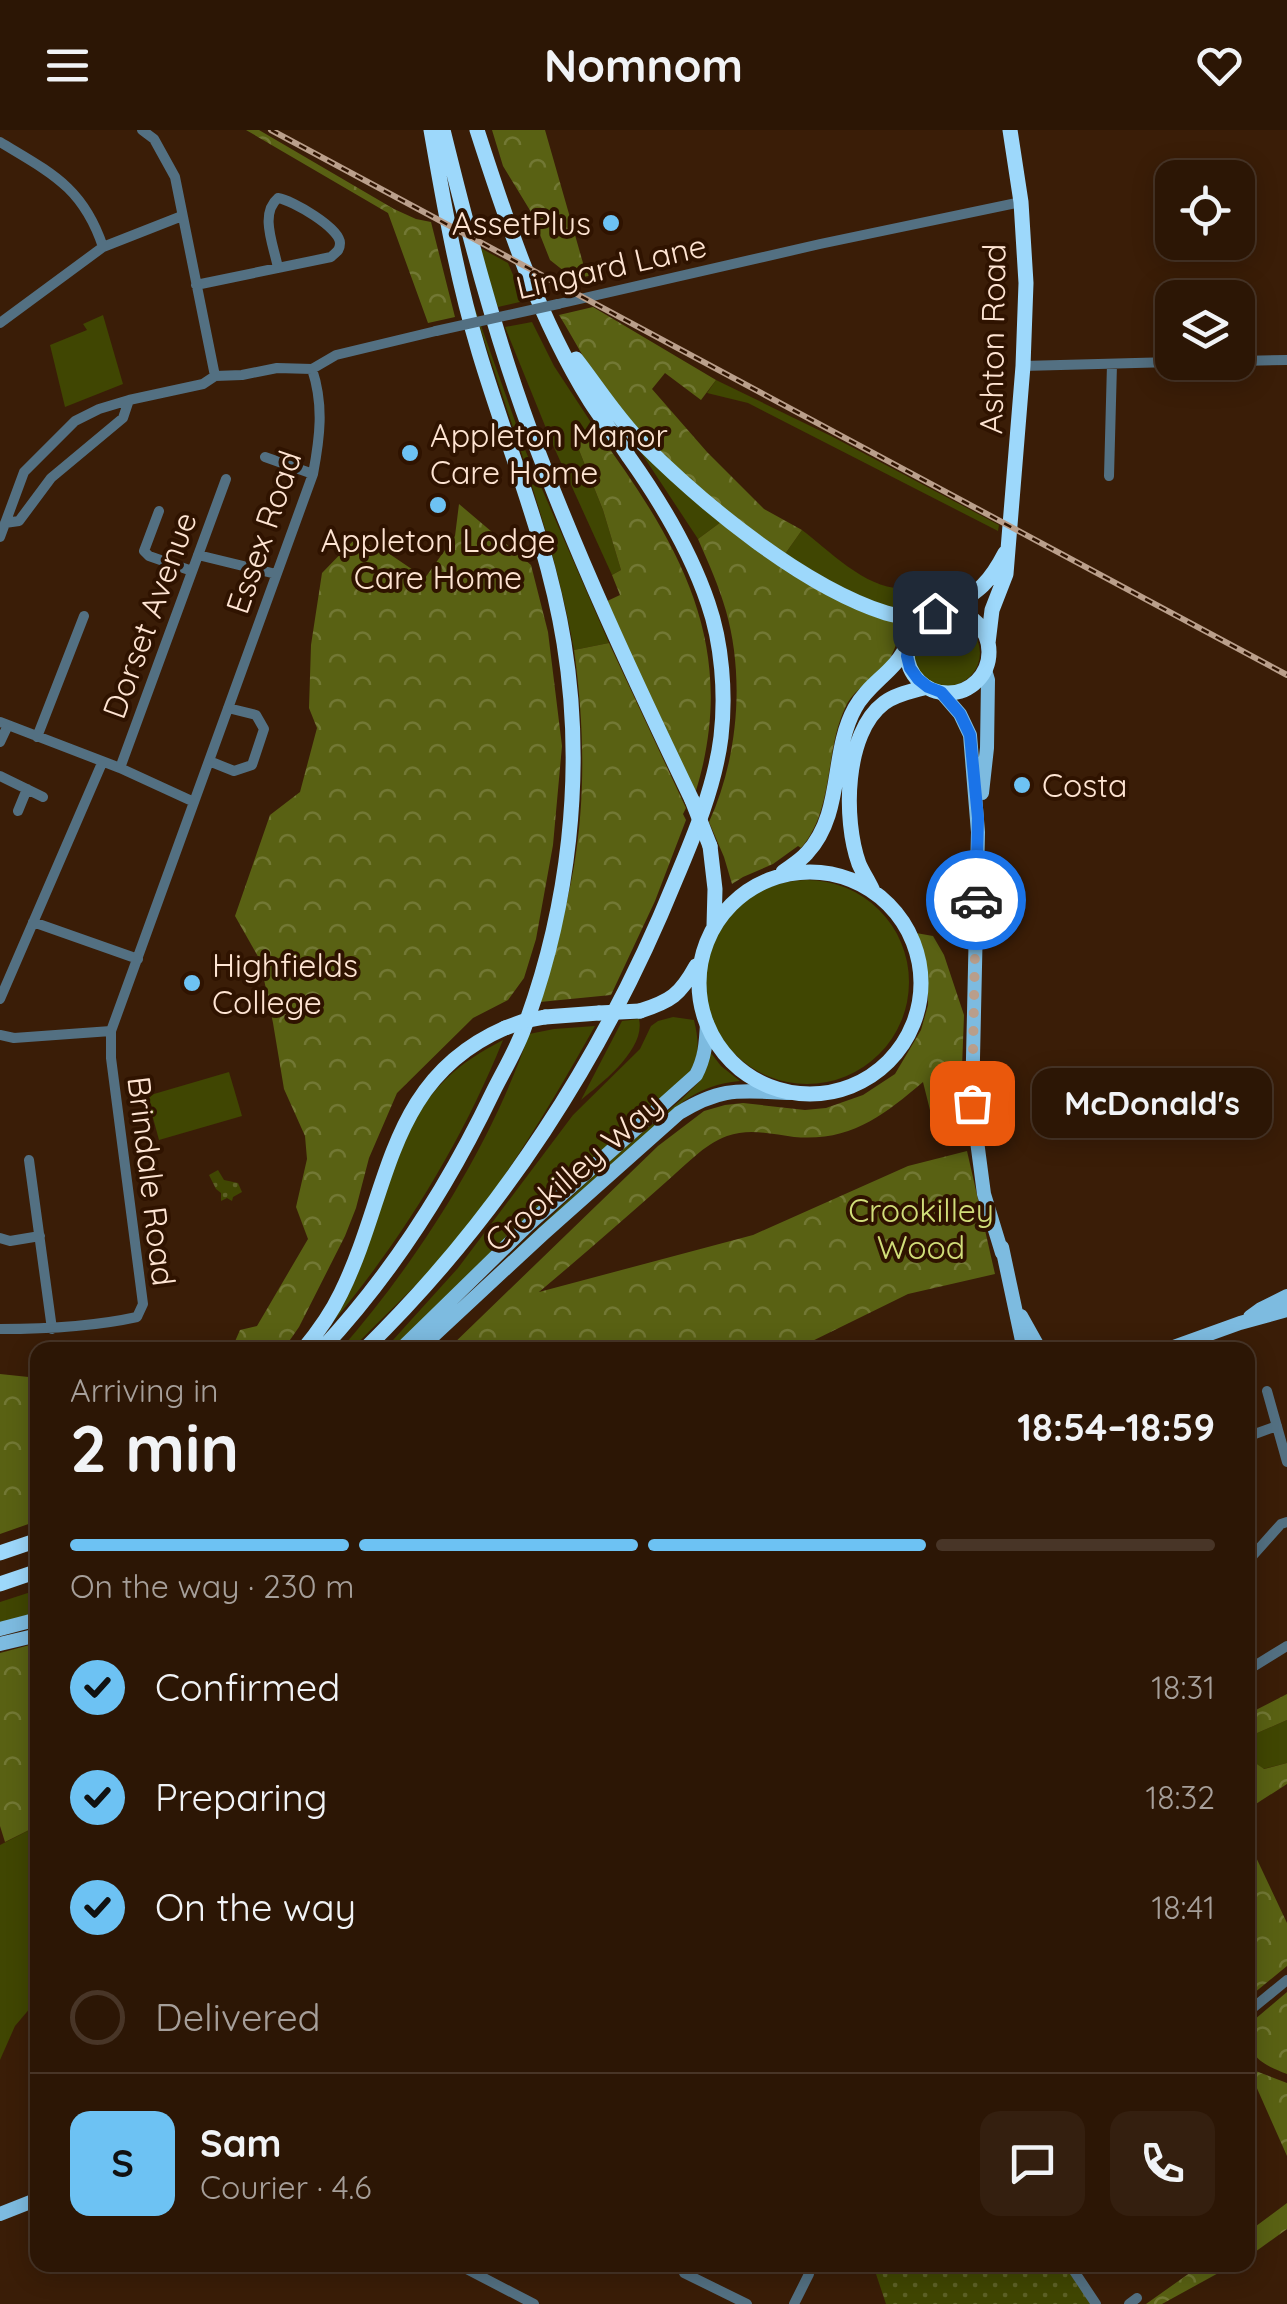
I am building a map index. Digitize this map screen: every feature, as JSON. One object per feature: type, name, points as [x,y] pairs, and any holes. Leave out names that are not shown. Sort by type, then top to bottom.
[{"type":"highway","points":[[327,1342],[410,1240],[469,1142],[522,1032],[560,900],[570,826],[574,751],[564,642],[544,552],[457,274],[431,130]]},
{"type":"highway","points":[[443,130],[473,250],[530,430],[578,552],[710,846],[714,926]]},
{"type":"highway","points":[[372,1342],[436,1274],[527,1158],[591,1057],[660,920],[712,779],[721,738],[719,653],[710,606],[689,555],[590,401],[546,320],[476,130]]},
{"type":"highway","name":"Ashton Road","points":[[988,644],[992,610],[1006,574],[1023,366],[1026,283],[1010,130]]},
{"type":"highway","points":[[546,320],[640,440],[716,510],[779,556],[852,599],[889,614],[924,618],[947,611],[969,616],[984,633],[988,661],[976,682],[954,692],[934,690],[888,700],[863,728],[855,748],[850,799],[860,865],[873,892]]},
{"type":"highway","name":"Ashton Road","points":[[947,611],[992,578],[1007,549]]},
{"type":"highway","points":[[310,1342],[342,1293],[390,1158],[423,1091],[471,1045],[506,1028],[546,1017],[640,1012],[669,1001],[685,986],[726,909],[746,891],[801,859],[817,841],[835,791],[847,723],[867,691],[902,657],[924,618]]},
{"type":"highway","points":[[908,643],[910,668],[934,690]]},
{"type":"highway","points":[[702,956],[700,998],[706,1023],[718,1045],[756,1080],[790,1093],[825,1094],[843,1090],[886,1063],[909,1032],[921,984],[919,963],[905,926],[873,892],[845,878],[826,873],[780,874]]},
{"type":"highway","points":[[0,1554],[30,1543]]},
{"type":"highway","points":[[0,1584],[30,1574]]},
{"type":"main road","points":[[985,670],[987,748],[978,818],[972,1103],[1022,1342]]},
{"type":"main road","points":[[934,690],[960,714],[970,735],[978,818]]},
{"type":"main road","name":"Crookilley Way","points":[[408,1342],[528,1225],[696,1075],[706,1049],[706,1023]]},
{"type":"main road","name":"Crookilley Way","points":[[427,1342],[679,1114],[730,1090],[790,1093]]},
{"type":"main road","points":[[1245,1321],[1287,1296]]},
{"type":"main road","points":[[1011,1298],[1034,1342]]},
{"type":"main road","points":[[1187,1342],[1287,1310]]},
{"type":"main road","points":[[0,1629],[30,1621]]},
{"type":"main road","points":[[0,1644],[30,1637]]},
{"type":"main road","points":[[0,2214],[30,2203]]},
{"type":"street","points":[[142,130],[154,139],[175,177],[215,376]]},
{"type":"street","points":[[0,142],[56,176],[80,200],[95,223],[103,248]]},
{"type":"street","points":[[196,285],[278,268],[331,257],[338,251],[337,234],[295,202],[278,198],[271,203],[268,214],[278,268]]},
{"type":"street","name":"Lingard Lane","points":[[0,538],[24,472],[75,420],[98,409],[203,384],[215,376],[278,368],[312,370],[336,355],[436,331],[1020,202]]},
{"type":"street","points":[[0,322],[103,248],[182,216]]},
{"type":"street","points":[[1255,361],[1287,360]]},
{"type":"street","points":[[1023,366],[1155,363]]},
{"type":"street","points":[[1109,476],[1112,364]]},
{"type":"street","name":"Essex Road","points":[[111,1031],[312,474],[321,412],[312,370]]},
{"type":"street","points":[[4,523],[19,521],[52,478],[123,418],[129,400]]},
{"type":"street","points":[[265,457],[312,474]]},
{"type":"street","name":"Dorset Avenue","points":[[120,768],[226,479]]},
{"type":"street","points":[[159,511],[141,558],[192,571]]},
{"type":"street","points":[[198,555],[276,574]]},
{"type":"street","points":[[37,737],[84,616]]},
{"type":"street","points":[[209,760],[234,771],[252,765],[264,729],[256,716],[228,708]]},
{"type":"street","points":[[0,742],[4,724],[120,768],[194,802]]},
{"type":"street","points":[[1,992],[102,762]]},
{"type":"street","points":[[0,776],[43,797]]},
{"type":"street","points":[[18,811],[26,789]]},
{"type":"street","points":[[33,922],[138,959]]},
{"type":"street","points":[[0,1034],[14,1038],[111,1031]]},
{"type":"street","name":"Brindale Road","points":[[0,1329],[52,1328],[137,1318],[143,1304],[111,1058],[111,1031]]},
{"type":"street","points":[[28,1160],[52,1328]]},
{"type":"street","points":[[0,1238],[40,1236]]},
{"type":"street","points":[[1267,1391],[1287,1462]]},
{"type":"street","points":[[1255,1437],[1277,1426]]},
{"type":"street","points":[[1255,1553],[1280,1524],[1287,1522]]},
{"type":"street","points":[[1255,1666],[1287,1646]]},
{"type":"street","points":[[1255,2006],[1287,1980]]},
{"type":"street","points":[[472,2272],[534,2304]]},
{"type":"street","points":[[684,2272],[747,2304]]},
{"type":"street","points":[[1075,2272],[1096,2304]]},
{"type":"street","points":[[794,2304],[809,2274]]},
{"type":"green space","points":[[246,130],[259,130],[394,209],[431,222],[455,317],[428,323],[388,213]]},
{"type":"green space","points":[[492,130],[545,130],[585,270],[593,275],[574,279],[550,260],[531,212],[503,166]]},
{"type":"green space","points":[[477,246],[508,263],[524,301],[498,307]]},
{"type":"green space","points":[[469,292],[526,452],[609,643],[574,650],[541,514]]},
{"type":"green space","points":[[593,307],[716,380],[701,400],[665,373],[652,389],[764,509],[802,530],[785,554],[690,480],[608,394],[559,315]]},
{"type":"green space","points":[[103,315],[123,384],[65,407],[50,345],[87,330],[83,324]]},
{"type":"green space","points":[[532,322],[554,366],[596,430],[577,445],[621,570],[612,575],[505,327]]},
{"type":"green space","points":[[716,380],[999,525],[998,531],[748,403],[707,393]]},
{"type":"green space","points":[[596,430],[653,515],[694,600],[706,645],[711,691],[707,741],[695,794],[603,603],[620,595],[612,575],[621,570],[577,445]]},
{"type":"green space","points":[[640,451],[721,522],[698,539]]},
{"type":"green space","points":[[459,504],[531,565],[548,632],[562,746],[553,845],[536,939],[524,978],[508,1000],[473,1018],[397,1093],[369,1158],[345,1236],[289,1342],[235,1342],[240,1330],[257,1326],[308,1239],[296,1207],[307,1159],[305,1136],[284,1089],[260,960],[235,916],[270,815],[300,792],[317,728],[309,708],[311,645],[322,573],[355,539],[388,553],[425,578],[455,536]]},
{"type":"green space","points":[[721,522],[905,624],[889,660],[846,706],[812,833],[801,848],[798,846],[773,864],[732,884],[709,822],[732,745],[737,691],[735,663],[723,602],[698,539]]},
{"type":"green space","points":[[802,530],[870,580],[899,588],[914,586],[921,605],[891,607],[872,601],[785,554]]},
{"type":"green space","points":[[947,620],[971,629],[980,653],[971,677],[947,686],[923,677],[914,653],[923,629]]},
{"type":"green space","points":[[609,643],[686,808],[686,820],[655,901],[611,995],[540,1002],[567,900],[580,812],[582,731],[574,650]]},
{"type":"green space","points":[[807,880],[846,888],[879,910],[901,943],[909,982],[901,1021],[879,1054],[846,1076],[807,1084],[768,1076],[735,1054],[713,1021],[705,982],[713,943],[735,910],[768,888]]},
{"type":"green space","name":"Crookilley Wood","points":[[916,933],[933,936],[944,955],[964,1015],[960,1121],[930,1110],[923,1082],[879,1116],[849,1131],[814,1137],[752,1132],[727,1136],[695,1156],[539,1292],[753,1235],[908,1166],[967,1151],[995,1274],[908,1294],[810,1342],[455,1342],[658,1146],[704,1111],[743,1103],[805,1110],[826,1108],[863,1095],[895,1074],[921,1030],[928,1005],[924,955]]},
{"type":"green space","points":[[673,1017],[694,1020],[698,1048],[689,1075],[401,1342],[391,1342],[458,1268],[573,1115],[640,1049],[651,1026]]},
{"type":"green space","points":[[639,1019],[636,1042],[629,1053],[581,1100],[622,1021]]},
{"type":"green space","points":[[595,1026],[520,1151],[478,1212],[422,1278],[359,1342],[347,1342],[397,1279],[449,1201],[494,1118],[529,1034]]},
{"type":"green space","points":[[503,1040],[469,1115],[429,1188],[333,1322],[360,1268],[394,1164],[415,1118],[452,1073]]},
{"type":"green space","points":[[711,1053],[740,1081],[710,1087],[684,1101],[418,1342],[608,1162],[700,1081]]},
{"type":"green space","points":[[229,1072],[242,1116],[159,1140],[147,1096]]},
{"type":"green space","points":[[218,1170],[224,1180],[238,1183],[242,1192],[232,1201],[221,1201],[221,1193],[209,1175]]},
{"type":"green space","points":[[0,1374],[30,1377],[30,1523],[0,1534]]},
{"type":"green space","points":[[30,1592],[30,1614],[0,1623],[0,1602]]},
{"type":"green space","points":[[30,1645],[30,1830],[5,1842],[0,1826],[0,1653]]},
{"type":"green space","points":[[1287,1694],[1287,1720],[1255,1734],[1255,1710]]},
{"type":"green space","points":[[1287,1720],[1287,1763],[1263,1769],[1255,1763],[1255,1734]]},
{"type":"green space","points":[[1255,1763],[1264,1769],[1287,1763],[1287,1784],[1255,1805]]},
{"type":"green space","points":[[30,1830],[30,2008],[15,2026],[0,2060],[0,1845]]},
{"type":"green space","points":[[1255,1855],[1287,1923],[1287,1966],[1255,1992]]},
{"type":"green space","points":[[1287,1992],[1287,2074],[1255,2054],[1255,2019]]},
{"type":"green space","points":[[1255,2071],[1287,2083],[1287,2156],[1255,2084]]},
{"type":"green space","points":[[1287,2203],[1287,2229],[1255,2252],[1255,2227]]},
{"type":"green space","points":[[875,2272],[1070,2272],[1095,2304],[886,2304]]},
{"type":"green space","points":[[1191,2272],[1220,2272],[1162,2304],[1146,2304]]},
{"type":"railway","points":[[271,130],[1287,675]]},
{"type":"way so far","points":[[972,1103],[976,900]]},
{"type":"place","name":"AssetPlus","points":[[611,223]]},
{"type":"place","name":"Appleton Manor Care Home","points":[[410,453]]},
{"type":"place","name":"Appleton Lodge Care Home","points":[[438,505]]},
{"type":"place","name":"Costa","points":[[1022,785]]},
{"type":"place","name":"Highfields College","points":[[192,983]]},
{"type":"place","name":"McDonald's","points":[[972,1103]]},
{"type":"route","points":[[935,613],[924,618],[911,634],[907,656],[918,679],[941,692],[960,714],[970,735],[978,818],[976,900]]}]
